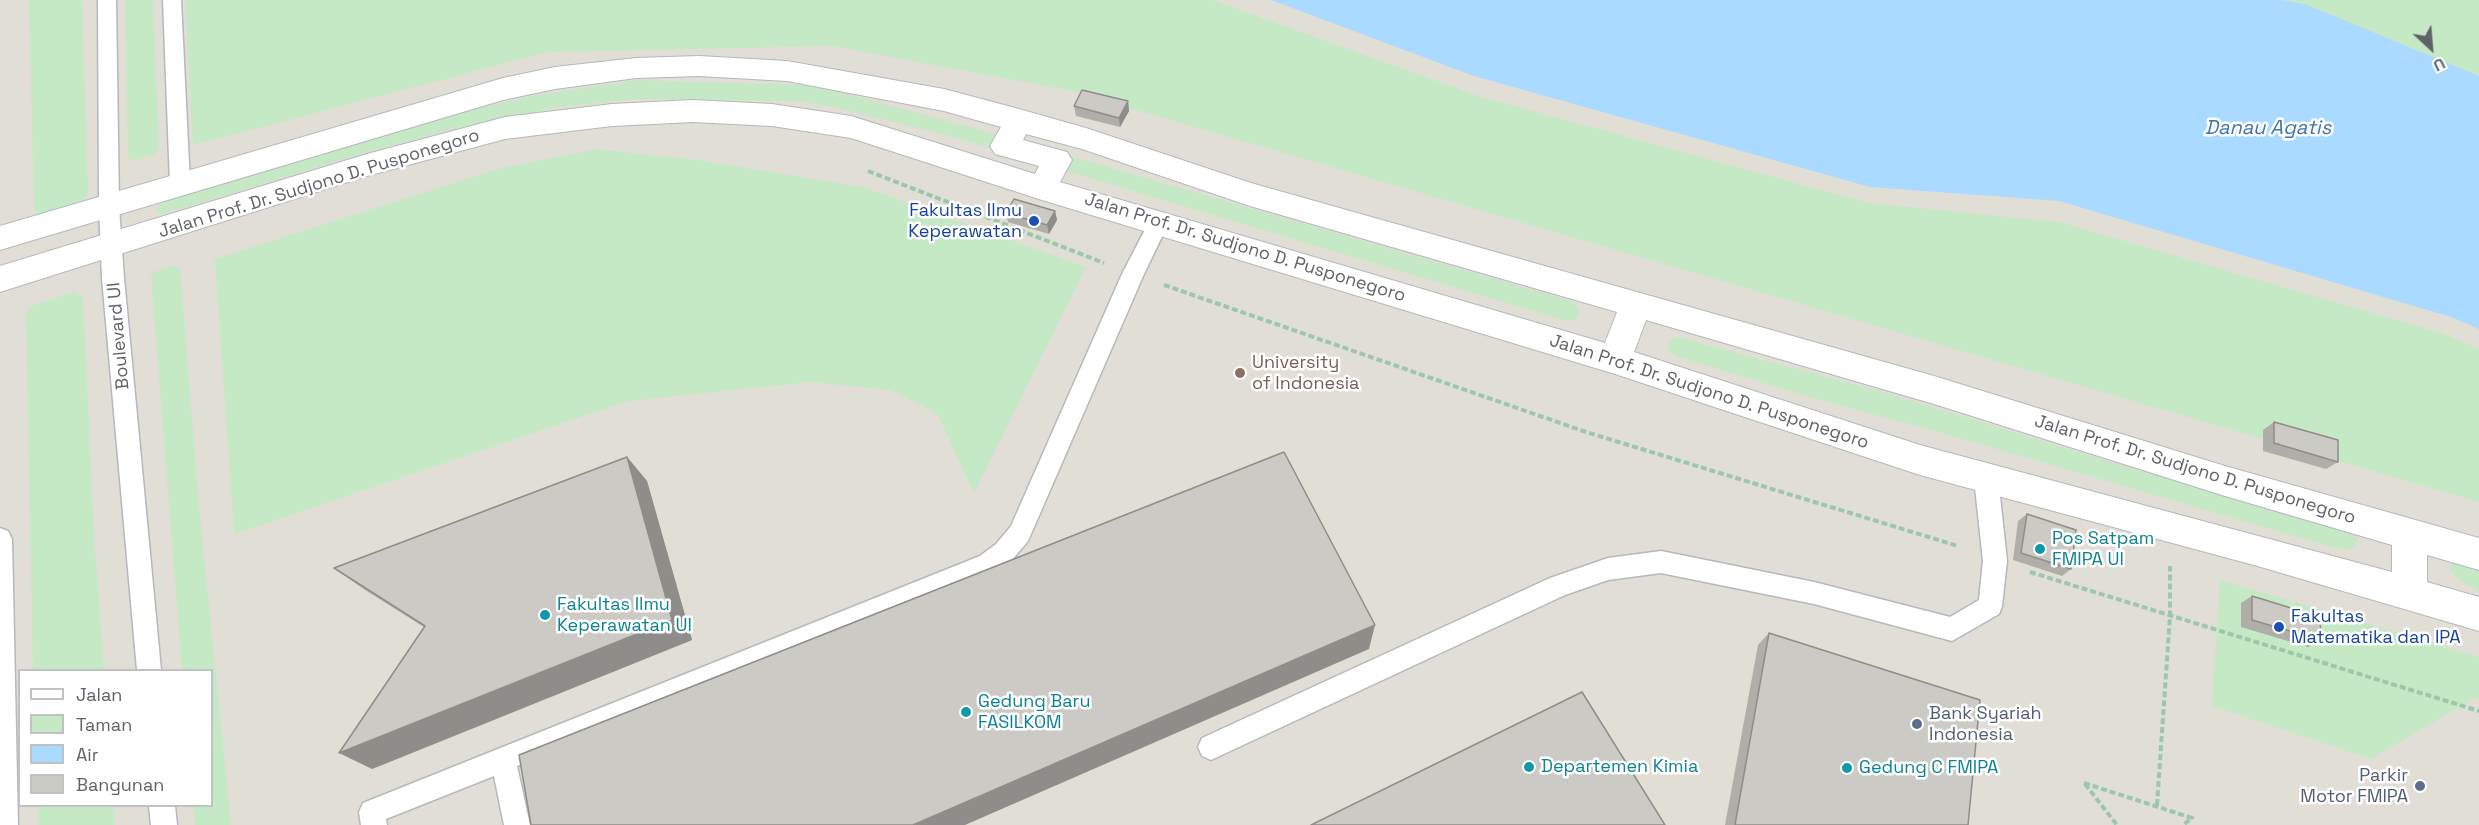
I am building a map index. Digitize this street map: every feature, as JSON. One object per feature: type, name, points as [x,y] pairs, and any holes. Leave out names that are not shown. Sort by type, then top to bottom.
[{"type":"street","name":"Jalan Prof. Dr. Sudjono D. Pusponegoro","points":[[0,238],[502,89],[555,78],[636,68],[699,66],[787,71],[879,86],[1086,139],[1250,194],[1635,307],[1934,390],[2225,481],[2479,554]]},
{"type":"street","name":"Jalan Prof. Dr. Sudjono D. Pusponegoro","points":[[0,279],[113,246],[367,165],[504,128],[612,114],[693,111],[772,115],[851,127],[1042,188],[1615,360],[1986,478],[2170,526],[2479,614]]},
{"type":"street","points":[[1019,120],[1005,146],[1057,160],[1042,188]]},
{"type":"street","points":[[1615,360],[1635,307]]},
{"type":"street","points":[[2409,535],[2410,596]]},
{"type":"lane","name":"Boulevard UI","points":[[107,0],[109,207],[113,278],[149,669]]},
{"type":"lane","points":[[171,0],[180,184]]},
{"type":"lane","points":[[374,825],[372,812],[988,564],[1004,552],[1020,533],[1030,513],[1133,274],[1159,222]]},
{"type":"lane","points":[[1211,747],[1559,586],[1608,569],[1661,562],[1814,593],[1952,629],[1990,606],[1995,561],[1986,478]]},
{"type":"lane","points":[[0,539],[5,825]]},
{"type":"lane","points":[[503,759],[517,825]]},
{"type":"lane","points":[[162,807],[164,825]]},
{"type":"path","points":[[866,170],[1133,274],[1586,432],[1946,542],[1995,561],[2479,711]]},
{"type":"path","points":[[2157,805],[2170,616],[2170,526]]},
{"type":"path","points":[[2117,825],[2085,783],[2192,818],[2183,825]]},
{"type":"shaded area","name":"University of Indonesia","points":[[0,0],[2479,0],[2479,825],[0,825]]},
{"type":"green space","points":[[29,0],[82,0],[88,193],[80,205],[42,217],[36,214],[34,208]]},
{"type":"green space","points":[[125,0],[153,0],[159,148],[156,154],[134,161],[128,158]]},
{"type":"green space","points":[[185,0],[1212,0],[1478,96],[1868,203],[2059,222],[2444,334],[2479,349],[2479,502],[1068,90],[831,46],[548,52],[193,145]]},
{"type":"green space","points":[[2282,0],[2479,0],[2479,76],[2305,4]]},
{"type":"green space","points":[[636,80],[802,85],[839,92],[959,124],[1571,301],[1578,308],[1579,314],[1574,320],[1567,321],[939,133],[838,108],[798,101],[634,99],[561,107],[461,127],[384,147],[163,214],[158,213],[156,209],[164,200],[458,113],[532,96]]},
{"type":"green space","points":[[596,149],[696,160],[863,187],[1086,267],[974,493],[937,413],[890,390],[810,382],[628,401],[234,534],[215,259],[501,168]]},
{"type":"green space","points":[[173,266],[180,268],[199,507],[231,825],[195,825],[193,807],[213,807],[213,669],[182,669],[151,277],[153,272]]},
{"type":"green space","points":[[74,292],[83,297],[94,535],[104,669],[33,669],[26,314],[31,306]]},
{"type":"green space","points":[[1677,337],[1883,392],[2206,491],[2353,532],[2358,539],[2354,547],[2346,550],[2322,544],[1949,435],[1813,398],[1676,356],[1668,349],[1669,342]]},
{"type":"green space","points":[[2455,561],[2479,565],[2479,591],[2462,582],[2449,570]]},
{"type":"green space","points":[[2220,580],[2479,657],[2479,700],[2475,697],[2371,759],[2212,706]]},
{"type":"green space","points":[[38,807],[113,807],[114,825],[39,825]]},
{"type":"water","name":"Danau Agatis","points":[[1271,0],[2282,0],[2305,4],[2479,76],[2479,329],[2451,317],[2059,201],[1870,187],[1474,76]]},
{"type":"building","points":[[1082,90],[1128,101],[1119,118],[1074,106]]},
{"type":"building","points":[[1014,199],[1055,211],[1047,225],[1006,213]]},
{"type":"building","points":[[2274,422],[2338,440],[2338,462],[2274,443]]},
{"type":"building","name":"Gedung Baru FASILKOM","points":[[1284,452],[1375,625],[913,825],[531,825],[519,755]]},
{"type":"building","name":"Fakultas Ilmu Keperawatan UI","points":[[627,457],[672,620],[339,753],[425,626],[334,568]]},
{"type":"building","name":"Pos Satpam FMIPA UI","points":[[2027,514],[2076,530],[2071,569],[2021,553]]},
{"type":"building","points":[[2252,596],[2320,617],[2321,640],[2252,620]]},
{"type":"building","name":"Gedung C FMIPA","points":[[1769,633],[1980,700],[1968,825],[1735,825]]},
{"type":"building","name":"Departemen Kimia","points":[[1582,692],[1665,825],[1311,825]]},
{"type":"place","name":"Fakultas Ilmu Keperawatan","points":[[1034,221]]},
{"type":"place","name":"University of Indonesia","points":[[1240,373]]},
{"type":"place","name":"Pos Satpam FMIPA UI","points":[[2040,549]]},
{"type":"place","name":"Fakultas Ilmu Keperawatan UI","points":[[545,615]]},
{"type":"place","name":"Fakultas Matematika dan IPA","points":[[2279,627]]},
{"type":"place","name":"Gedung Baru FASILKOM","points":[[966,712]]},
{"type":"place","name":"Bank Syariah Indonesia","points":[[1917,724]]},
{"type":"place","name":"Departemen Kimia","points":[[1529,767]]},
{"type":"place","name":"Gedung C FMIPA","points":[[1847,768]]},
{"type":"place","name":"Parkir Motor FMIPA","points":[[2420,786]]}]
